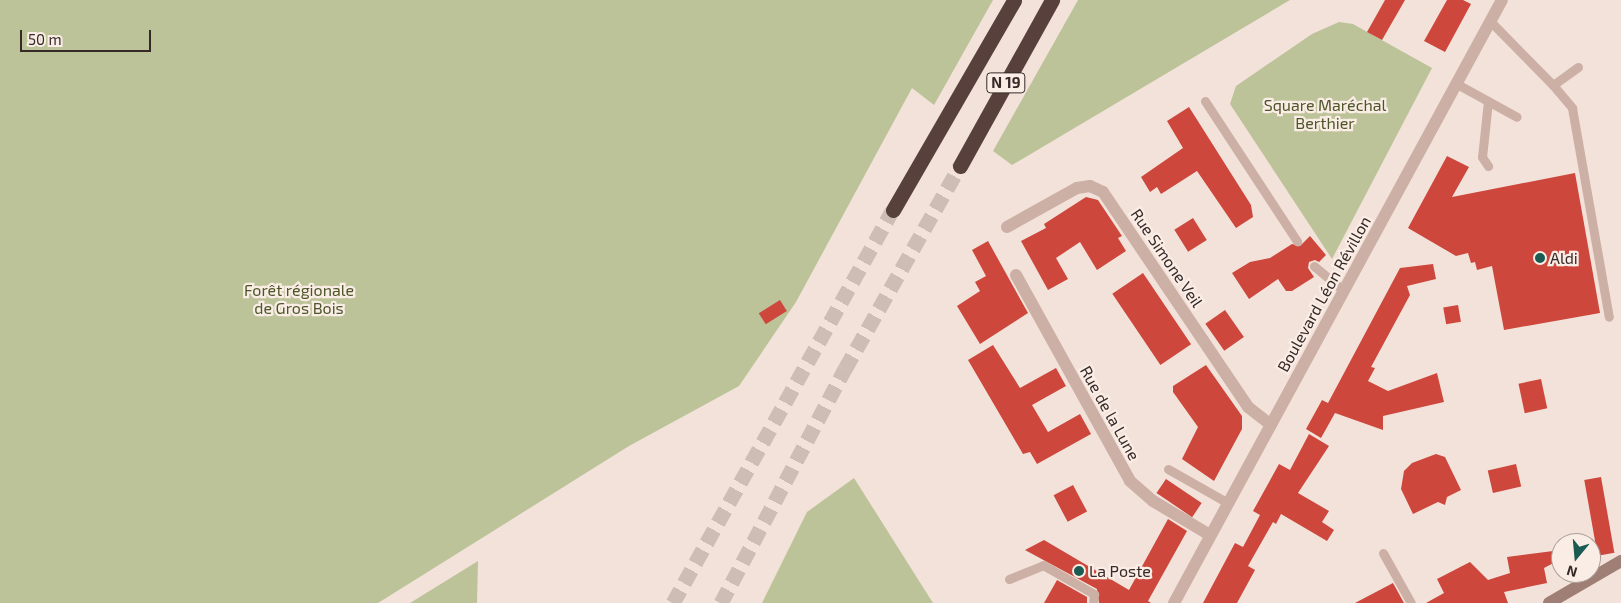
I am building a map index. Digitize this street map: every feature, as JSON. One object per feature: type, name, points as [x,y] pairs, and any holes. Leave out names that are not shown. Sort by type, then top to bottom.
[{"type":"highway","name":"N 19","points":[[893,210],[1014,0]]},
{"type":"highway","name":"N 19","points":[[960,166],[1052,0]]},
{"type":"main road","points":[[1549,603],[1564,600],[1621,562]]},
{"type":"street","name":"Boulevard Léon Révillon","points":[[1174,603],[1502,0]]},
{"type":"street","name":"Rue Simone Veil","points":[[1007,228],[1076,188],[1090,186],[1103,192],[1248,407],[1271,425]]},
{"type":"street","name":"Rue de la Lune","points":[[1016,275],[1130,481],[1153,501],[1210,536]]},
{"type":"lane","points":[[1491,22],[1572,108],[1609,317]]},
{"type":"lane","points":[[1553,86],[1578,67]]},
{"type":"lane","points":[[1457,84],[1517,118]]},
{"type":"lane","points":[[1205,100],[1297,241]]},
{"type":"lane","points":[[1488,101],[1482,157],[1488,166]]},
{"type":"lane","points":[[1314,266],[1344,291]]},
{"type":"lane","points":[[1168,469],[1228,503]]},
{"type":"lane","points":[[1383,553],[1411,603]]},
{"type":"lane","points":[[1009,579],[1043,565],[1094,594],[1093,603]]},
{"type":"green space","name":"Forêt régionale de Gros Bois","points":[[0,0],[993,0],[934,105],[912,88],[796,302],[739,386],[629,446],[378,603],[0,603]]},
{"type":"green space","points":[[1078,0],[1290,0],[1012,165],[993,151]]},
{"type":"green space","name":"Square Maréchal Berthier","points":[[1339,22],[1353,24],[1432,68],[1332,259],[1230,104],[1236,86],[1312,34]]},
{"type":"green space","points":[[854,478],[933,603],[762,603],[807,512]]},
{"type":"green space","points":[[478,561],[477,603],[410,603]]},
{"type":"building","points":[[1385,0],[1405,0],[1382,40],[1367,32]]},
{"type":"building","points":[[1447,0],[1463,0],[1471,4],[1445,52],[1424,41]]},
{"type":"building","points":[[1189,107],[1251,205],[1253,217],[1236,228],[1197,171],[1161,194],[1157,187],[1150,192],[1141,177],[1183,148],[1167,121]]},
{"type":"building","name":"Aldi","points":[[1447,156],[1469,167],[1452,197],[1575,173],[1600,313],[1504,330],[1492,266],[1477,270],[1475,262],[1471,263],[1468,253],[1456,256],[1408,228]]},
{"type":"building","points":[[1086,197],[1098,200],[1122,236],[1118,238],[1126,251],[1097,270],[1080,242],[1056,258],[1068,279],[1048,290],[1021,241],[1046,228],[1044,224]]},
{"type":"building","points":[[1193,218],[1207,240],[1188,252],[1174,230]]},
{"type":"building","points":[[1310,236],[1326,255],[1319,262],[1315,260],[1309,262],[1308,268],[1314,277],[1292,291],[1286,291],[1278,279],[1249,299],[1232,273],[1250,262],[1270,258],[1292,244],[1300,246]]},
{"type":"building","points":[[988,241],[1028,313],[980,344],[957,306],[980,291],[975,282],[986,276],[972,250]]},
{"type":"building","points":[[1433,264],[1436,279],[1407,286],[1410,295],[1371,367],[1375,368],[1368,381],[1388,391],[1437,373],[1444,402],[1383,416],[1383,430],[1335,413],[1321,438],[1306,429],[1322,400],[1328,403],[1400,268]]},
{"type":"building","points":[[1143,273],[1191,344],[1160,365],[1112,294]]},
{"type":"building","points":[[780,300],[787,311],[766,324],[759,313]]},
{"type":"building","points":[[1458,305],[1461,322],[1446,324],[1443,308]]},
{"type":"building","points":[[1225,310],[1244,337],[1224,351],[1205,324]]},
{"type":"building","points":[[993,345],[1020,388],[1056,368],[1066,386],[1032,405],[1048,432],[1080,414],[1091,434],[1037,464],[1030,452],[1023,454],[968,360]]},
{"type":"building","points":[[1206,365],[1242,416],[1242,429],[1214,481],[1182,459],[1198,427],[1173,392],[1173,386]]},
{"type":"building","points":[[1541,379],[1547,408],[1525,413],[1519,384]]},
{"type":"building","points":[[1309,434],[1329,446],[1298,493],[1329,511],[1322,522],[1334,530],[1327,541],[1281,514],[1276,524],[1273,522],[1248,566],[1255,570],[1237,603],[1203,603],[1235,543],[1243,547],[1260,515],[1253,511],[1279,464],[1290,470]]},
{"type":"building","points":[[1436,454],[1445,457],[1461,490],[1447,497],[1445,505],[1438,502],[1413,514],[1401,489],[1404,471],[1412,463]]},
{"type":"building","points":[[1516,464],[1521,486],[1493,493],[1488,471]]},
{"type":"building","points":[[1601,477],[1614,553],[1601,555],[1601,533],[1594,533],[1584,480]]},
{"type":"building","points":[[1166,479],[1202,503],[1192,517],[1156,493]]},
{"type":"building","points":[[1073,485],[1087,511],[1068,522],[1054,495]]},
{"type":"building","points":[[1168,519],[1187,531],[1148,601],[1151,603],[1099,603],[1097,589],[1025,550],[1044,540],[1129,590]]},
{"type":"building","points":[[1551,551],[1551,564],[1544,568],[1547,583],[1504,592],[1508,603],[1426,603],[1444,593],[1437,579],[1470,562],[1488,580],[1510,573],[1507,557]]},
{"type":"building","points":[[1057,580],[1087,597],[1087,603],[1044,603]]},
{"type":"building","points":[[1393,583],[1404,603],[1355,603]]},
{"type":"tunnel","points":[[721,603],[845,369],[960,166]]},
{"type":"tunnel","points":[[673,603],[893,210]]},
{"type":"place","name":"Aldi","points":[[1540,258]]},
{"type":"place","name":"La Poste","points":[[1079,571]]}]
